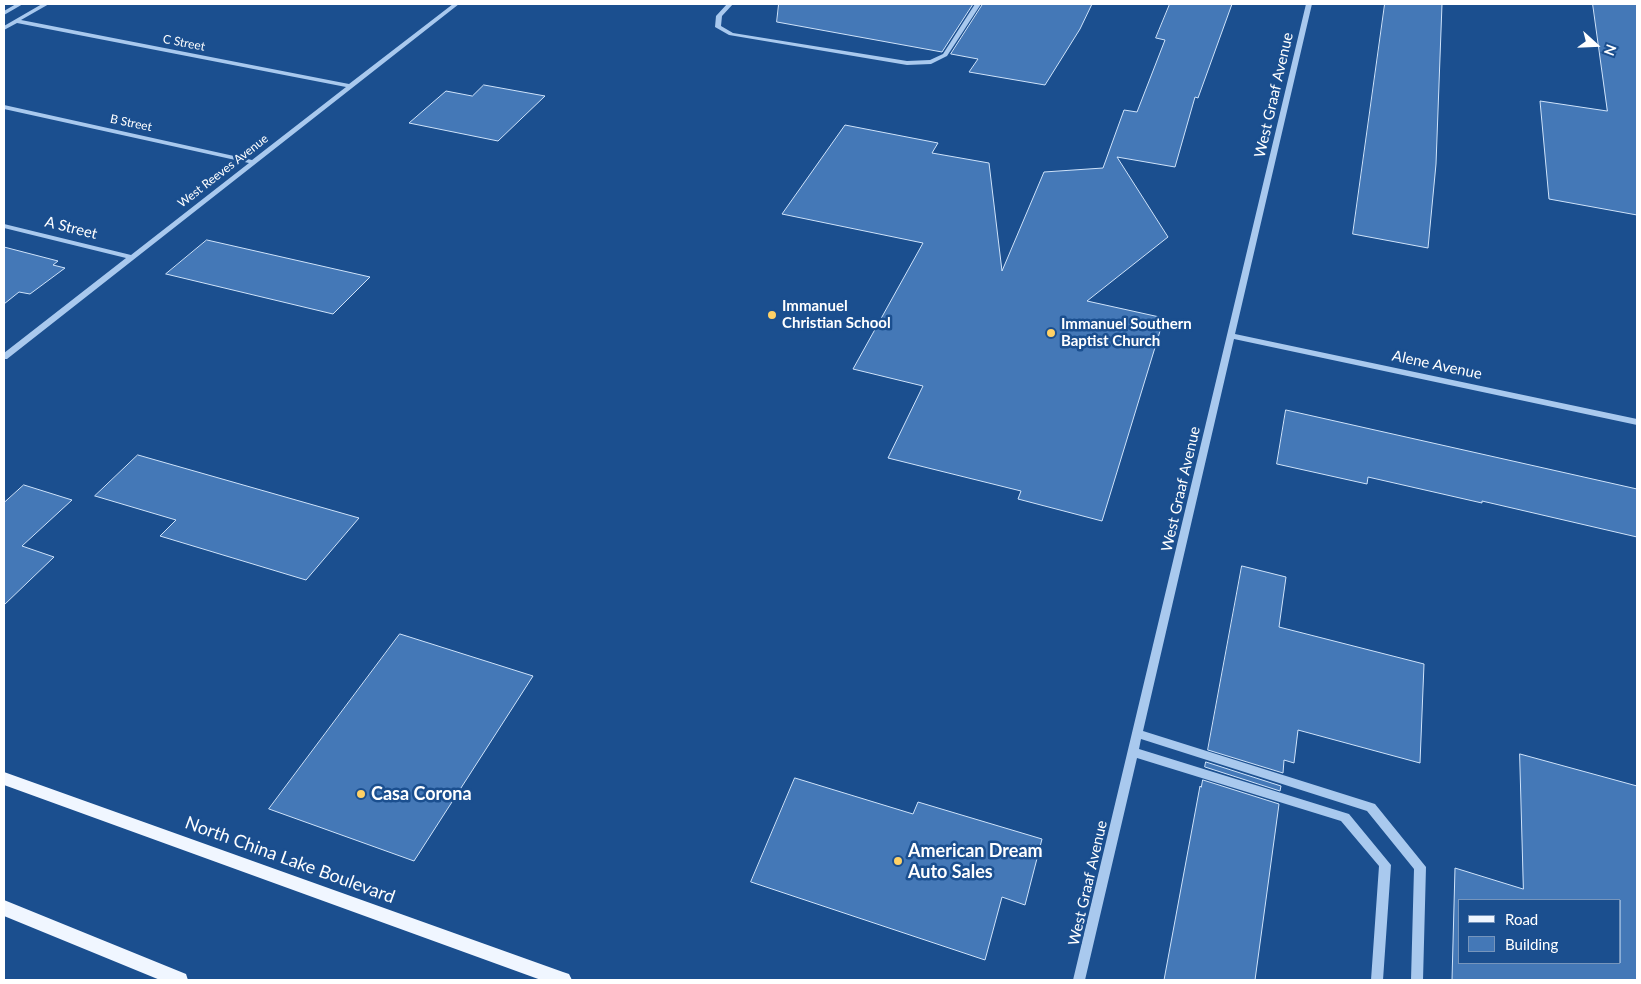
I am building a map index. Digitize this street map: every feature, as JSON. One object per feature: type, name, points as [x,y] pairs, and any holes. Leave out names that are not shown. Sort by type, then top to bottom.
[{"type":"main road","name":"North China Lake Boulevard","points":[[4,778],[562,980]]},
{"type":"main road","points":[[4,908],[180,980]]},
{"type":"street","points":[[4,13],[20,4]]},
{"type":"street","points":[[4,28],[46,4]]},
{"type":"street","name":"West Reeves Avenue","points":[[4,357],[254,162],[348,86],[456,4]]},
{"type":"street","points":[[730,4],[720,16],[718,27],[732,34],[907,64],[931,62],[945,55],[978,4]]},
{"type":"street","name":"West Graaf Avenue","points":[[1079,980],[1309,4]]},
{"type":"street","name":"C Street","points":[[16,21],[348,86]]},
{"type":"street","name":"B Street","points":[[4,107],[254,162]]},
{"type":"street","name":"A Street","points":[[4,226],[132,257]]},
{"type":"street","name":"Alene Avenue","points":[[1232,336],[1637,422]]},
{"type":"street","points":[[1137,733],[1372,807],[1420,867],[1417,980]]},
{"type":"street","points":[[1133,752],[1345,817],[1385,865],[1377,980]]},
{"type":"building","points":[[779,4],[973,4],[942,52],[777,22]]},
{"type":"building","points":[[983,4],[1092,4],[1080,29],[1045,85],[969,72],[978,59],[951,54]]},
{"type":"building","points":[[1170,4],[1232,4],[1198,98],[1195,97],[1175,167],[1117,157],[1168,237],[1087,301],[1164,318],[1102,521],[1018,499],[1021,491],[888,458],[923,386],[853,369],[923,243],[782,214],[845,125],[938,143],[932,153],[989,163],[1002,271],[1044,172],[1103,168],[1124,110],[1137,112],[1165,40],[1156,38]]},
{"type":"building","points":[[1385,4],[1442,4],[1436,164],[1428,248],[1353,234]]},
{"type":"building","points":[[1593,4],[1637,4],[1637,215],[1549,199],[1540,101],[1607,111]]},
{"type":"building","points":[[484,85],[545,96],[498,141],[409,123],[446,91],[472,96]]},
{"type":"building","points":[[207,240],[370,277],[333,314],[166,274]]},
{"type":"building","points":[[4,247],[58,261],[53,265],[65,268],[30,294],[19,292],[4,304]]},
{"type":"building","points":[[1286,410],[1637,489],[1637,537],[1368,477],[1367,484],[1277,464]]},
{"type":"building","points":[[138,455],[359,518],[306,580],[160,536],[176,520],[95,496]]},
{"type":"building","points":[[24,485],[72,500],[22,546],[54,557],[4,605],[4,503]]},
{"type":"building","points":[[1242,566],[1286,577],[1279,627],[1424,664],[1420,763],[1298,730],[1294,763],[1284,760],[1283,773],[1208,750]]},
{"type":"building","points":[[400,634],[533,676],[414,861],[269,809]]},
{"type":"building","points":[[1520,754],[1637,786],[1637,980],[1452,980],[1455,868],[1523,889]]},
{"type":"building","points":[[1206,762],[1281,786],[1280,791],[1205,767]]},
{"type":"building","name":"American Dream Auto Sales","points":[[795,778],[913,814],[918,802],[1042,839],[1025,905],[1002,897],[985,960],[751,882]]},
{"type":"building","points":[[1203,780],[1279,804],[1255,980],[1164,980],[1200,786]]},
{"type":"place","name":"Immanuel Christian School","points":[[772,315]]},
{"type":"place","name":"Immanuel Southern Baptist Church","points":[[1051,333]]},
{"type":"place","name":"Casa Corona","points":[[361,794]]},
{"type":"place","name":"American Dream Auto Sales","points":[[898,861]]}]
